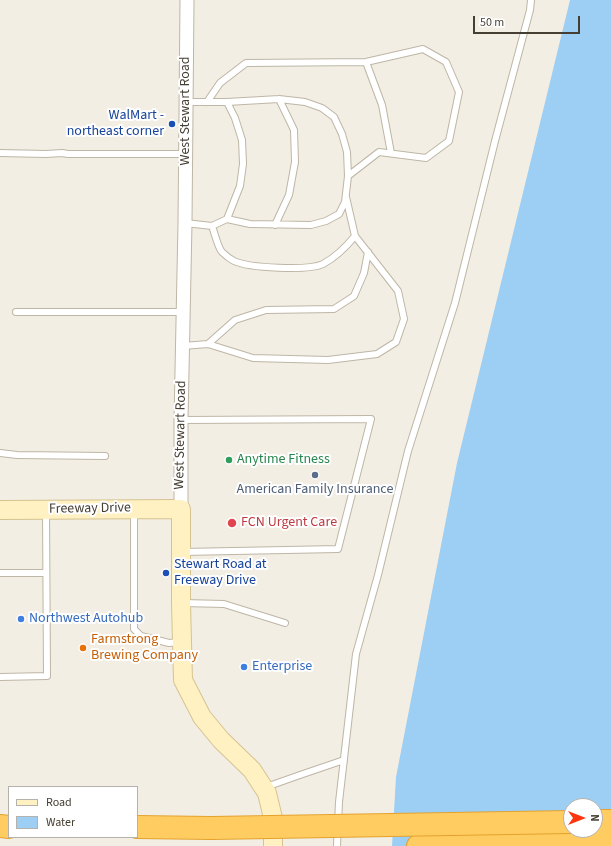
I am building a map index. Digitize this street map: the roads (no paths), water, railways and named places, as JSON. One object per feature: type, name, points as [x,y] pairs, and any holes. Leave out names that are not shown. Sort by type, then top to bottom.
[{"type":"highway","points":[[138,827],[211,828],[563,822]]},
{"type":"highway","points":[[418,846],[611,841]]},
{"type":"street","name":"West Stewart Road","points":[[187,0],[181,420],[181,603],[183,680],[202,717],[222,740],[252,770],[267,793],[273,818],[273,843]]},
{"type":"street","name":"Freeway Drive","points":[[0,510],[134,508],[181,509]]},
{"type":"lane","points":[[337,846],[339,802],[356,654],[378,575],[408,451],[455,303],[495,141],[530,10],[531,0]]},
{"type":"lane","points":[[207,102],[220,83],[246,63],[366,62],[423,49],[446,62],[459,92],[449,141],[426,158],[379,152],[348,176]]},
{"type":"lane","points":[[366,62],[382,105],[391,153]]},
{"type":"lane","points":[[185,223],[212,226],[227,219],[250,224],[311,225],[326,221],[339,214],[345,202],[348,176],[347,152],[342,134],[334,117],[322,108],[305,102],[279,99],[227,102],[186,102]]},
{"type":"lane","points":[[275,225],[289,195],[295,162],[294,130],[279,99]]},
{"type":"lane","points":[[227,102],[235,118],[242,140],[243,164],[240,186],[227,219]]},
{"type":"lane","points":[[0,153],[186,154]]},
{"type":"lane","points":[[182,346],[208,344],[253,358],[328,360],[377,354],[396,342],[404,320],[398,291],[355,236],[346,197]]},
{"type":"lane","points":[[212,226],[220,251],[235,261],[250,265],[269,267],[307,267],[321,264],[335,256],[347,246],[355,236]]},
{"type":"lane","points":[[208,344],[235,320],[266,310],[334,309],[354,296],[364,274],[368,252]]},
{"type":"lane","points":[[16,312],[183,312]]},
{"type":"lane","points":[[181,420],[370,419],[338,550],[181,552]]},
{"type":"lane","points":[[0,453],[17,455],[104,456]]},
{"type":"lane","points":[[134,508],[134,629],[141,636],[169,643],[182,642]]},
{"type":"lane","points":[[0,677],[46,676],[46,509]]},
{"type":"lane","points":[[0,573],[46,573]]},
{"type":"lane","points":[[181,603],[224,604],[285,623]]},
{"type":"lane","points":[[264,788],[300,774],[344,760]]},
{"type":"water","points":[[570,0],[611,0],[611,846],[392,846],[396,777],[457,463]]},
{"type":"place","name":"WalMart - northeast corner","points":[[172,124]]},
{"type":"place","name":"Anytime Fitness","points":[[229,460]]},
{"type":"place","name":"American Family Insurance","points":[[315,475]]},
{"type":"place","name":"FCN Urgent Care","points":[[232,523]]},
{"type":"place","name":"Stewart Road at Freeway Drive","points":[[166,573]]},
{"type":"place","name":"Northwest Autohub","points":[[21,619]]},
{"type":"place","name":"Farmstrong Brewing Company","points":[[83,648]]},
{"type":"place","name":"Enterprise","points":[[244,667]]}]
